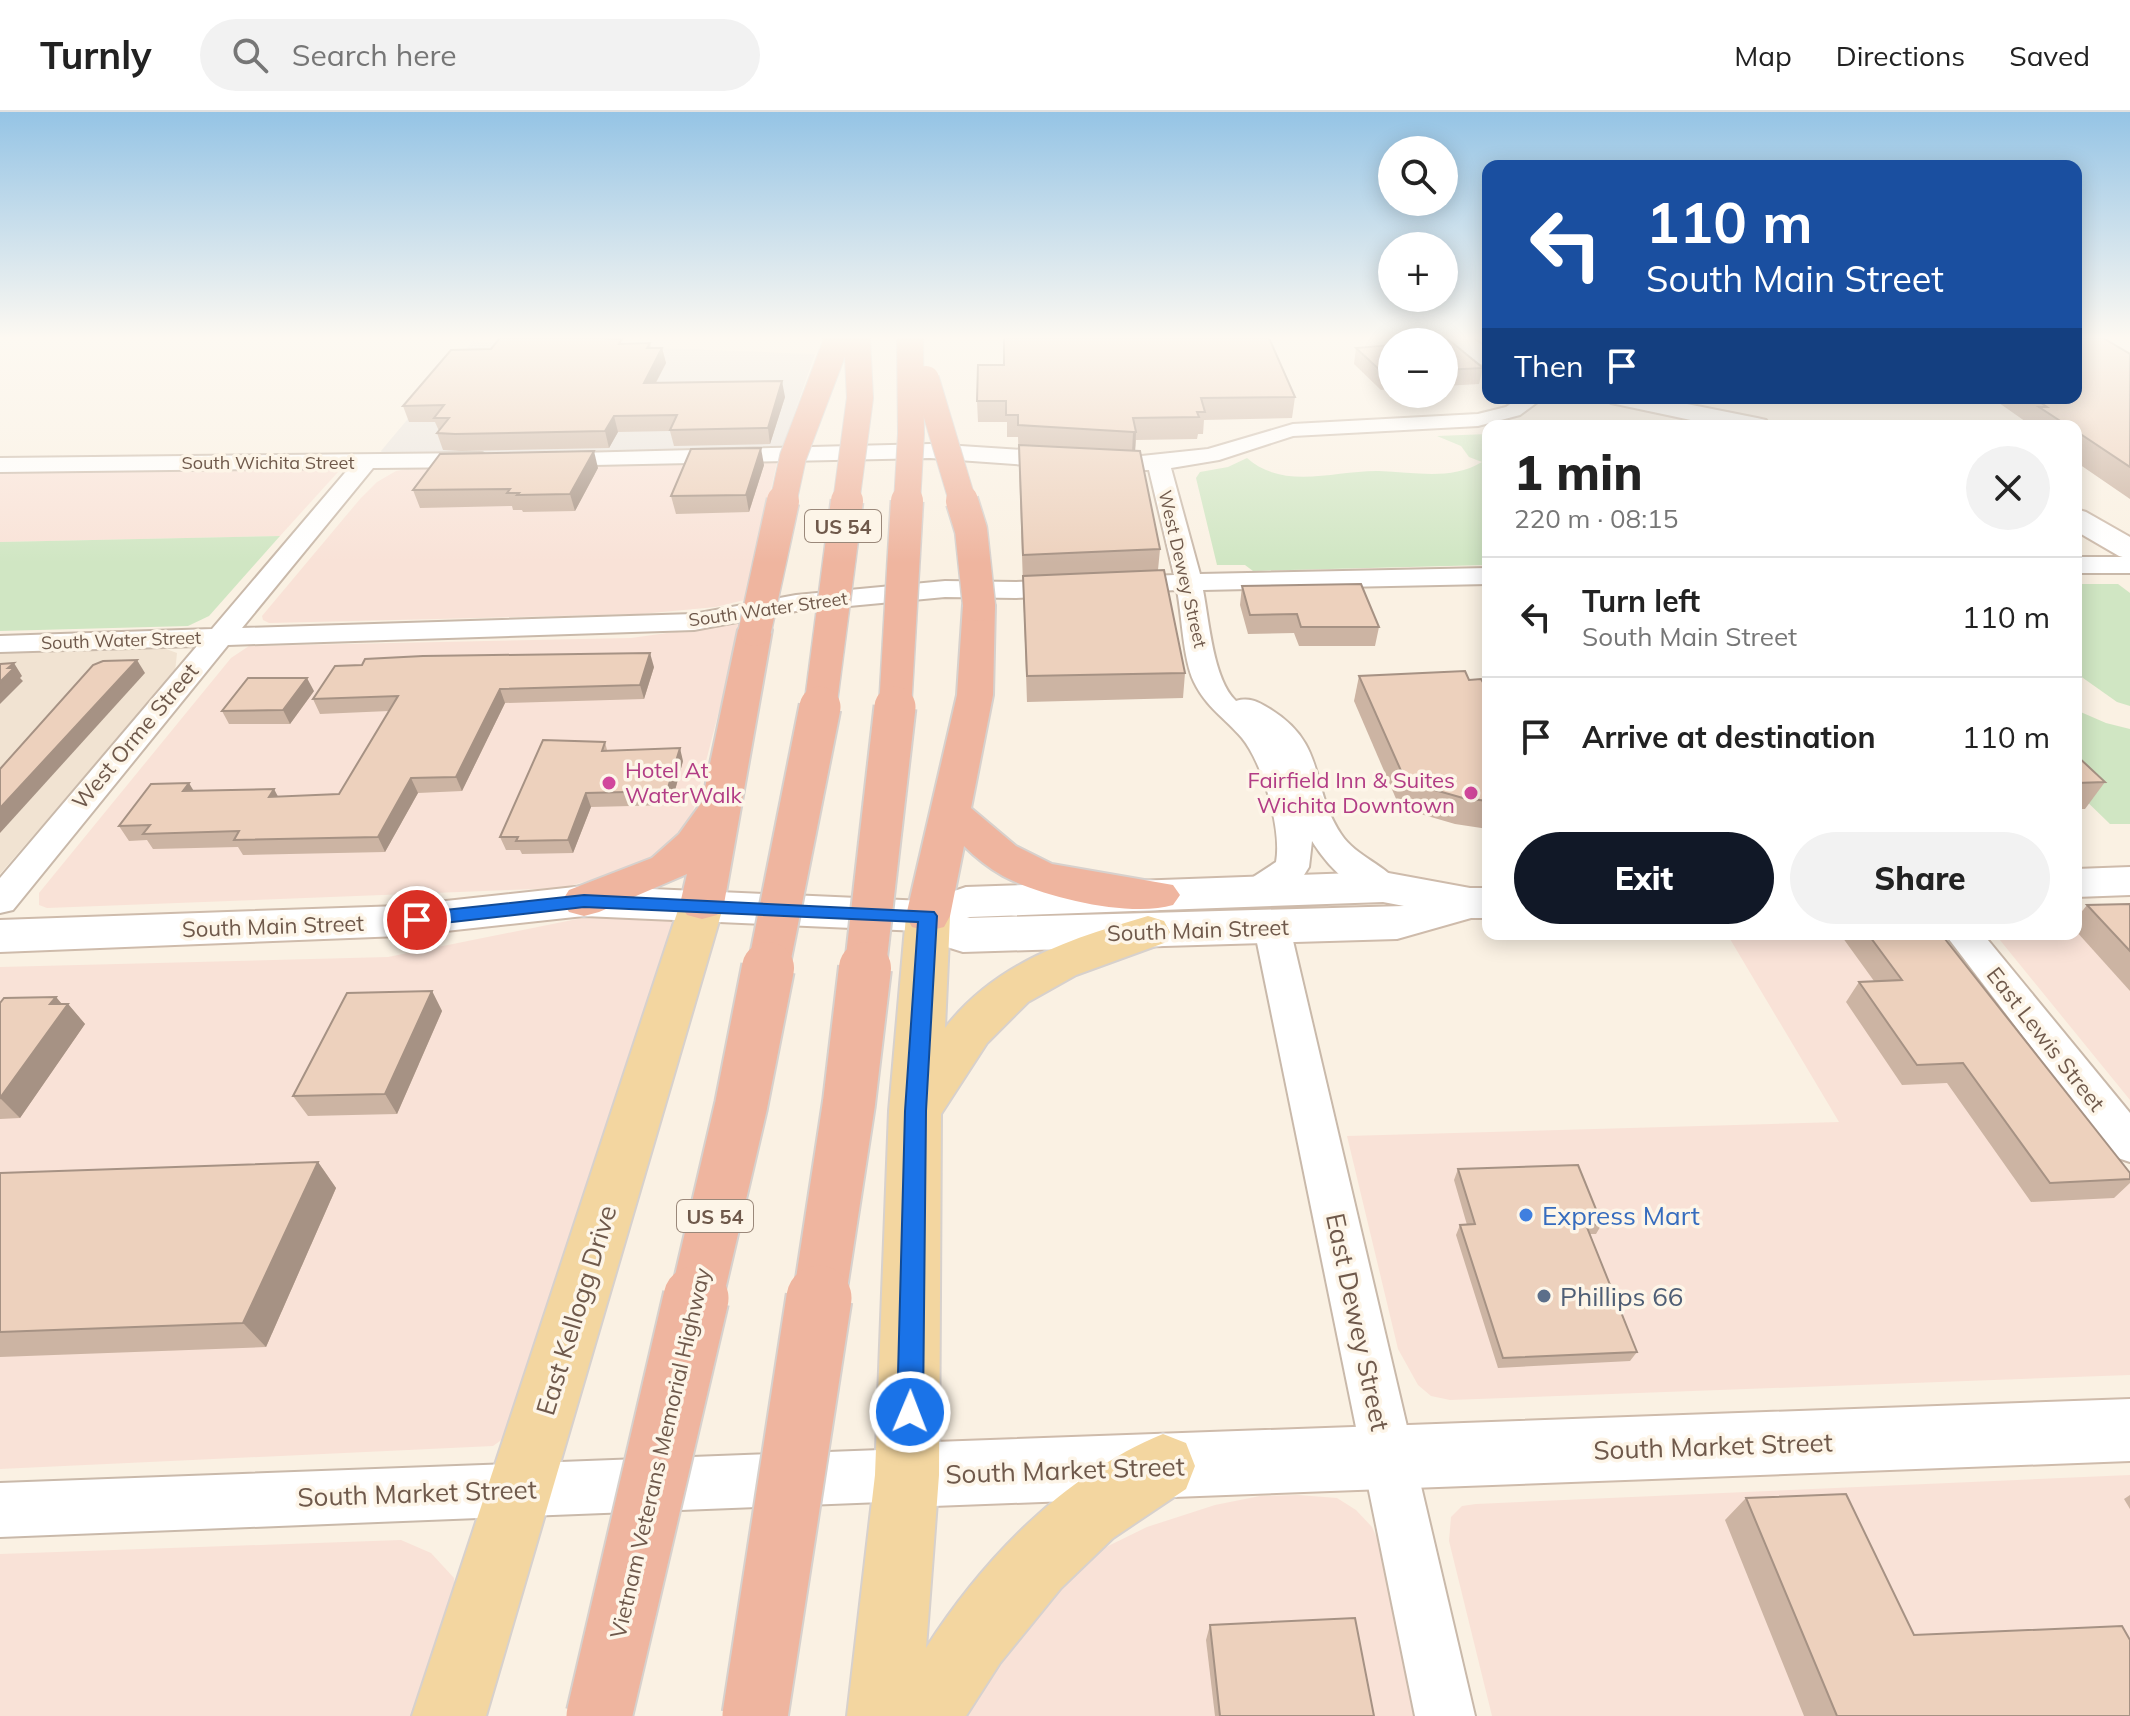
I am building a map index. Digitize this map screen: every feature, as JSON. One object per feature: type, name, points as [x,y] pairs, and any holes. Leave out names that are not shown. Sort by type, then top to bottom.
[{"type":"highway","points":[[702,904],[755,630],[793,457],[810,413]]},
{"type":"highway","name":"Vietnam Veterans Memorial Highway","points":[[599,1716],[741,1106],[819,714],[858,413]]},
{"type":"highway","name":"US 54","points":[[755,1716],[849,1103],[895,713],[911,413]]},
{"type":"highway","points":[[928,916],[975,695],[979,605],[971,530],[935,413]]},
{"type":"highway","points":[[584,901],[667,868],[694,844],[722,799]]},
{"type":"highway","points":[[949,810],[1002,857],[1051,879],[1093,889],[1153,913]]},
{"type":"main road","name":"East Kellogg Drive","points":[[449,1716],[702,904]]},
{"type":"main road","points":[[915,1111],[978,1020],[1011,990],[1153,913]]},
{"type":"main road","points":[[884,1716],[907,1475],[915,1111],[928,916]]},
{"type":"main road","points":[[927,1716],[941,1687],[1025,1580],[1082,1521],[1163,1466]]},
{"type":"street","name":"South Wichita Street","points":[[0,465],[338,460],[365,463],[930,451],[977,452],[1054,462],[1158,462],[1201,458],[1267,435],[1293,430],[1478,420],[1506,413]]},
{"type":"street","points":[[1693,413],[1728,420]]},
{"type":"street","name":"West Dewey Street","points":[[1158,462],[1189,582],[1206,677],[1218,700],[1251,730],[1268,753],[1296,845],[1292,867],[1264,910]]},
{"type":"street","name":"West Orme Street","points":[[0,901],[365,463]]},
{"type":"street","points":[[2082,522],[2130,550]]},
{"type":"street","points":[[2082,565],[2130,565]]},
{"type":"street","name":"South Water Street","points":[[0,644],[694,622],[796,603],[945,589],[1016,590],[1189,582],[1482,576]]},
{"type":"street","name":"West Dewey Street","points":[[1206,677],[1287,736],[1296,753],[1316,821],[1326,841],[1344,862],[1383,887]]},
{"type":"street","points":[[2082,883],[2130,881]]},
{"type":"street","name":"South Main Street","points":[[1264,910],[1383,887],[1479,903]]},
{"type":"street","name":"South Main Street","points":[[0,936],[400,921],[584,901],[928,916],[963,936],[1153,913],[1264,910],[1397,923],[1479,903]]},
{"type":"street","name":"East Dewey Street","points":[[1264,910],[1445,1716]]},
{"type":"street","name":"East Lewis Street","points":[[1968,940],[2130,1144]]},
{"type":"street","name":"South Market Street","points":[[0,1510],[520,1488],[2130,1430]]},
{"type":"shaded area","points":[[413,413],[795,413],[782,449],[383,455],[381,451]]},
{"type":"shaded area","points":[[777,462],[748,599],[716,607],[641,614],[269,623],[263,620],[262,616],[360,499],[377,482],[396,471],[418,467]]},
{"type":"shaded area","points":[[337,468],[338,472],[280,536],[0,542],[0,471]]},
{"type":"shaded area","points":[[743,618],[689,827],[673,847],[635,868],[562,888],[47,908],[39,905],[39,893],[231,658],[249,646],[631,638],[703,628]]},
{"type":"shaded area","points":[[166,649],[177,653],[175,672],[0,874],[0,653]]},
{"type":"shaded area","points":[[2130,909],[2130,1100],[2000,940],[2082,940],[2082,910]]},
{"type":"shaded area","points":[[607,913],[683,920],[507,1436],[493,1446],[0,1469],[0,967],[388,957]]},
{"type":"shaded area","points":[[1731,940],[1942,940],[2130,1183],[2130,1375],[1450,1400],[1431,1396],[1418,1385],[1398,1349],[1347,1136],[1839,1122]]},
{"type":"shaded area","points":[[2130,1475],[2130,1716],[1492,1716],[1449,1541],[1451,1517],[1462,1506],[1476,1504]]},
{"type":"shaded area","points":[[1260,1496],[1337,1498],[1356,1510],[1372,1527],[1382,1550],[1418,1716],[966,1716],[1019,1626],[1102,1549],[1147,1527],[1215,1505]]},
{"type":"shaded area","points":[[401,1540],[431,1553],[454,1578],[456,1608],[424,1716],[0,1716],[0,1554]]},
{"type":"green space","points":[[1482,434],[1482,462],[1469,457],[1461,446],[1437,436]]},
{"type":"green space","points":[[1247,458],[1277,474],[1294,476],[1379,471],[1445,473],[1482,462],[1482,565],[1253,571],[1245,565],[1217,565],[1196,478],[1200,472],[1228,467]]},
{"type":"green space","points":[[280,536],[209,616],[188,626],[0,631],[0,542]]},
{"type":"green space","points":[[2082,584],[2118,584],[2130,593],[2130,706],[2117,702],[2082,677]]},
{"type":"green space","points":[[2082,713],[2130,729],[2130,824],[2110,824],[2082,797]]},
{"type":"building","points":[[438,413],[773,413],[768,428],[670,430],[677,415],[614,416],[605,431],[455,434],[437,433],[449,418],[434,418]]},
{"type":"building","points":[[1197,413],[1199,417],[1133,418],[1136,432],[1018,425],[1018,415],[1006,415]]},
{"type":"building","points":[[2048,413],[2130,413],[2130,467],[2082,435],[2082,420],[2059,420]]},
{"type":"building","points":[[1019,445],[1140,451],[1160,549],[1023,555]]},
{"type":"building","points":[[761,448],[746,495],[671,496],[691,449]]},
{"type":"building","points":[[594,451],[570,494],[517,495],[519,493],[507,493],[510,489],[413,490],[440,454]]},
{"type":"building","points":[[1164,570],[1185,673],[1027,676],[1023,576]]},
{"type":"building","points":[[1361,584],[1379,627],[1301,627],[1297,614],[1250,615],[1242,586]]},
{"type":"building","points":[[650,653],[640,685],[500,689],[456,777],[411,778],[378,837],[234,840],[239,831],[143,834],[150,825],[119,826],[151,784],[189,783],[183,791],[274,789],[269,797],[339,794],[398,696],[313,699],[335,666],[362,665],[365,659],[423,656]]},
{"type":"building","points":[[137,660],[0,808],[0,769],[93,665],[103,661]]},
{"type":"building","points":[[14,663],[8,668],[14,668],[0,682],[0,664]]},
{"type":"building","points":[[1465,671],[1469,680],[1481,679],[1482,800],[1406,782],[1359,676]]},
{"type":"building","points":[[248,678],[307,678],[283,710],[222,711]]},
{"type":"building","points":[[543,740],[605,742],[602,751],[680,748],[667,791],[586,793],[568,840],[516,841],[518,837],[500,837]]},
{"type":"building","points":[[2082,761],[2105,782],[2082,783]]},
{"type":"building","points":[[2130,904],[2130,951],[2087,905]]},
{"type":"building","points":[[1872,940],[1946,940],[2130,1173],[2130,1179],[2050,1183],[1963,1063],[1917,1065],[1859,982],[1902,980]]},
{"type":"building","points":[[432,991],[385,1094],[293,1096],[347,993]]},
{"type":"building","points":[[56,997],[50,1004],[68,1004],[0,1098],[0,1003],[4,998]]},
{"type":"building","points":[[318,1162],[243,1323],[0,1332],[0,1173]]},
{"type":"building","points":[[1578,1165],[1602,1224],[1586,1225],[1637,1352],[1503,1358],[1460,1225],[1475,1224],[1458,1169]]},
{"type":"building","points":[[1846,1494],[1914,1635],[2122,1626],[2130,1640],[2130,1716],[1837,1716],[1746,1498]]},
{"type":"building","points":[[1355,1618],[1374,1716],[1220,1716],[1210,1625]]},
{"type":"place","name":"Hotel At WaterWalk","points":[[609,783]]},
{"type":"place","name":"Fairfield Inn & Suites Wichita Downtown","points":[[1471,793]]},
{"type":"place","name":"Express Mart","points":[[1526,1215]]},
{"type":"place","name":"Phillips 66","points":[[1544,1296]]},
{"type":"route","points":[[417,920],[584,901],[928,916],[915,1111],[910,1412]]}]
